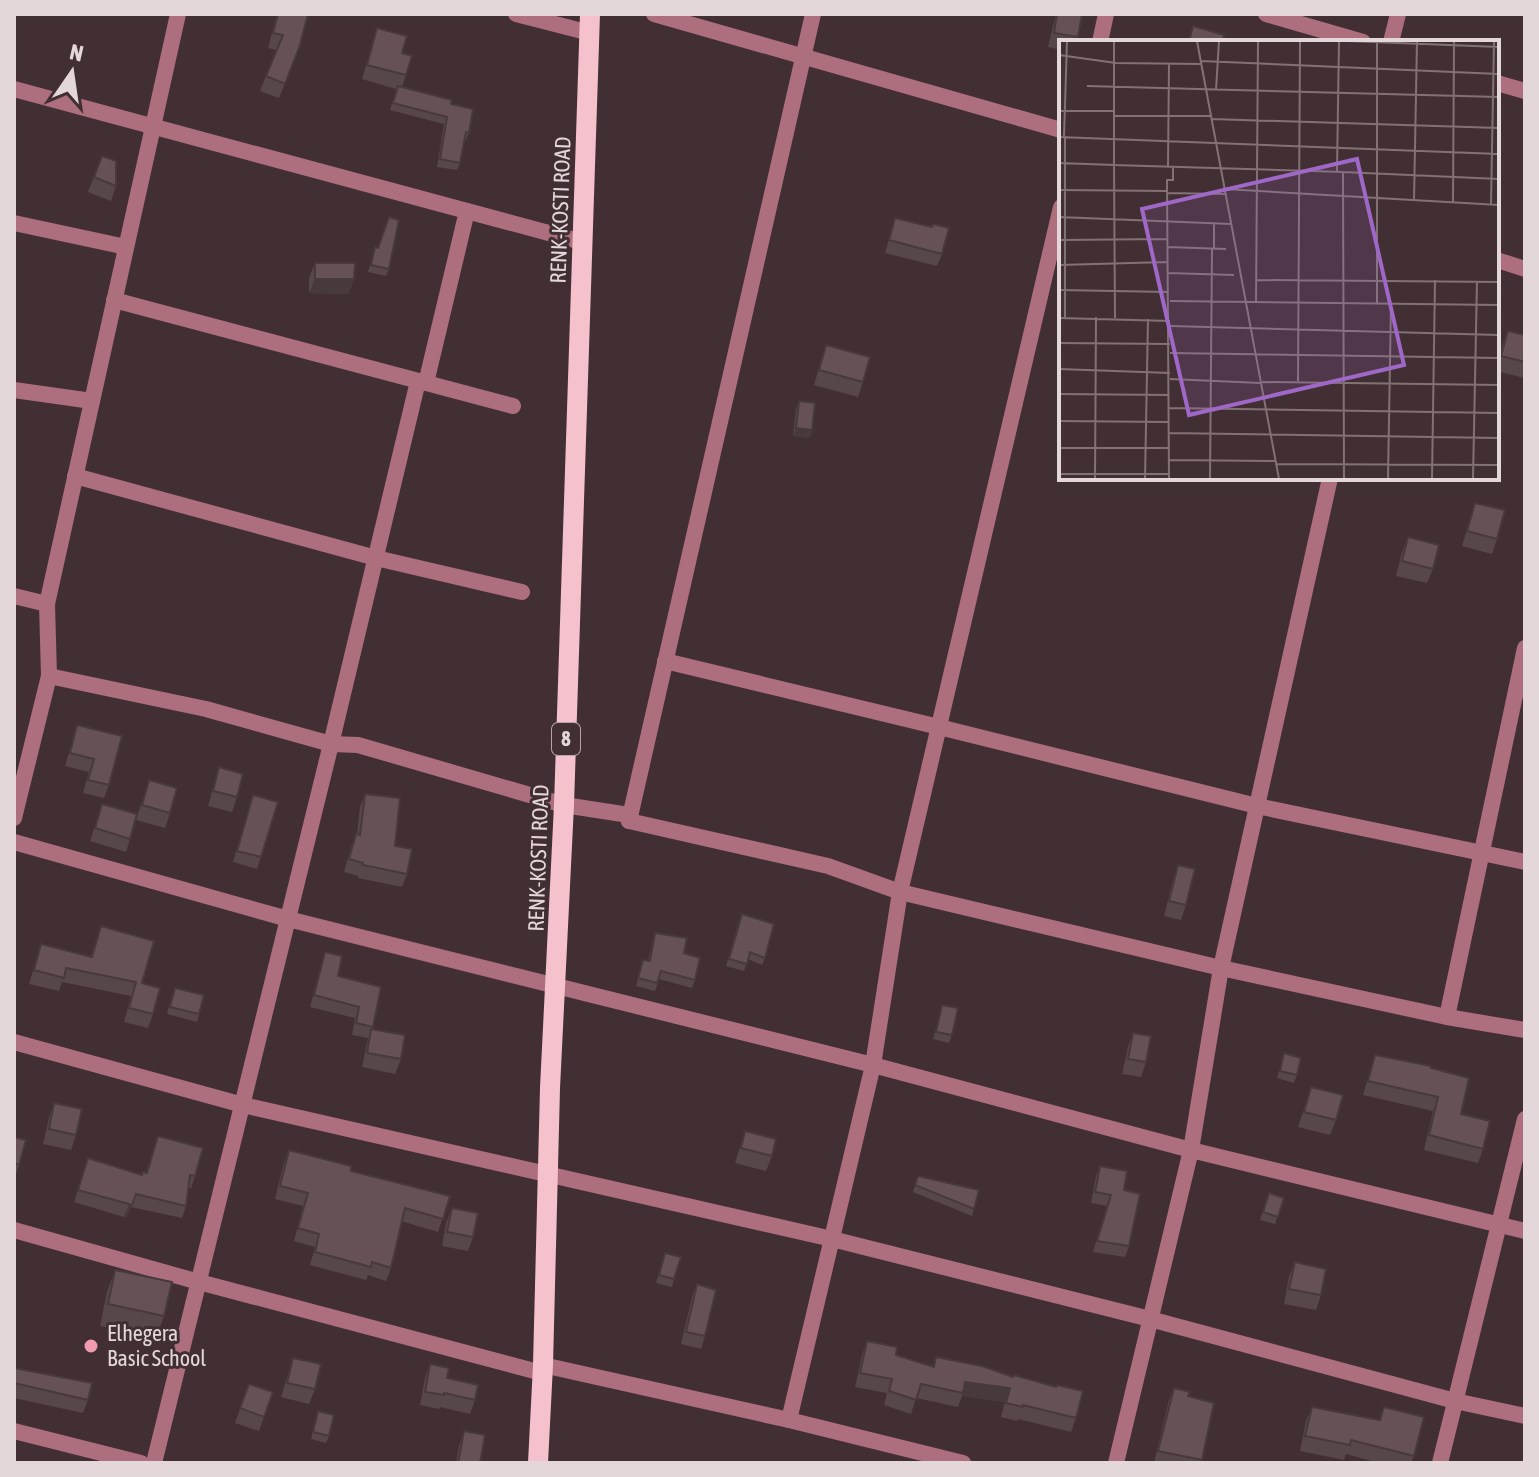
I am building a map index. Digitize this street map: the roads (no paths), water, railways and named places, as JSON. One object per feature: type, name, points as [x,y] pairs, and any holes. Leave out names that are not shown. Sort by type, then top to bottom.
[{"type":"main road","name":"RENK-KOSTI ROAD","points":[[538,1463],[590,23]]},
{"type":"street","points":[[15,811],[49,676],[47,604],[178,14]]},
{"type":"street","points":[[516,14],[590,23]]},
{"type":"street","points":[[654,14],[1059,129]]},
{"type":"street","points":[[629,821],[813,14]]},
{"type":"street","points":[[1100,40],[1106,14]]},
{"type":"street","points":[[1266,14],[1356,40]]},
{"type":"street","points":[[1392,40],[1398,14]]},
{"type":"street","points":[[1499,84],[1525,91]]},
{"type":"street","points":[[14,89],[582,242]]},
{"type":"street","points":[[154,1463],[376,558],[467,211]]},
{"type":"street","points":[[789,1420],[873,1065],[900,892],[1059,216]]},
{"type":"street","points":[[14,223],[126,247]]},
{"type":"street","points":[[1499,261],[1525,269]]},
{"type":"street","points":[[114,300],[513,406]]},
{"type":"street","points":[[14,390],[92,401]]},
{"type":"street","points":[[75,476],[376,558],[522,592]]},
{"type":"street","points":[[1116,1463],[1191,1150],[1221,968],[1330,480]]},
{"type":"street","points":[[14,596],[47,604]]},
{"type":"street","points":[[1447,1017],[1525,648]]},
{"type":"street","points":[[665,661],[1257,806],[1525,862]]},
{"type":"street","points":[[49,676],[206,709],[331,744],[358,745],[564,805],[629,815],[629,821]]},
{"type":"street","points":[[629,821],[828,866],[900,892],[1221,968],[1447,1017],[1525,1030]]},
{"type":"street","points":[[14,842],[288,919],[873,1065],[1191,1150],[1525,1231]]},
{"type":"street","points":[[14,1042],[243,1105],[832,1239],[1150,1319],[1455,1401],[1525,1416]]},
{"type":"street","points":[[1440,1463],[1525,1119]]},
{"type":"street","points":[[14,1230],[199,1282],[543,1369],[789,1420],[963,1463]]},
{"type":"street","points":[[14,1431],[141,1463]]},
{"type":"place","name":"Elhegera Basic School","points":[[91,1346]]}]
